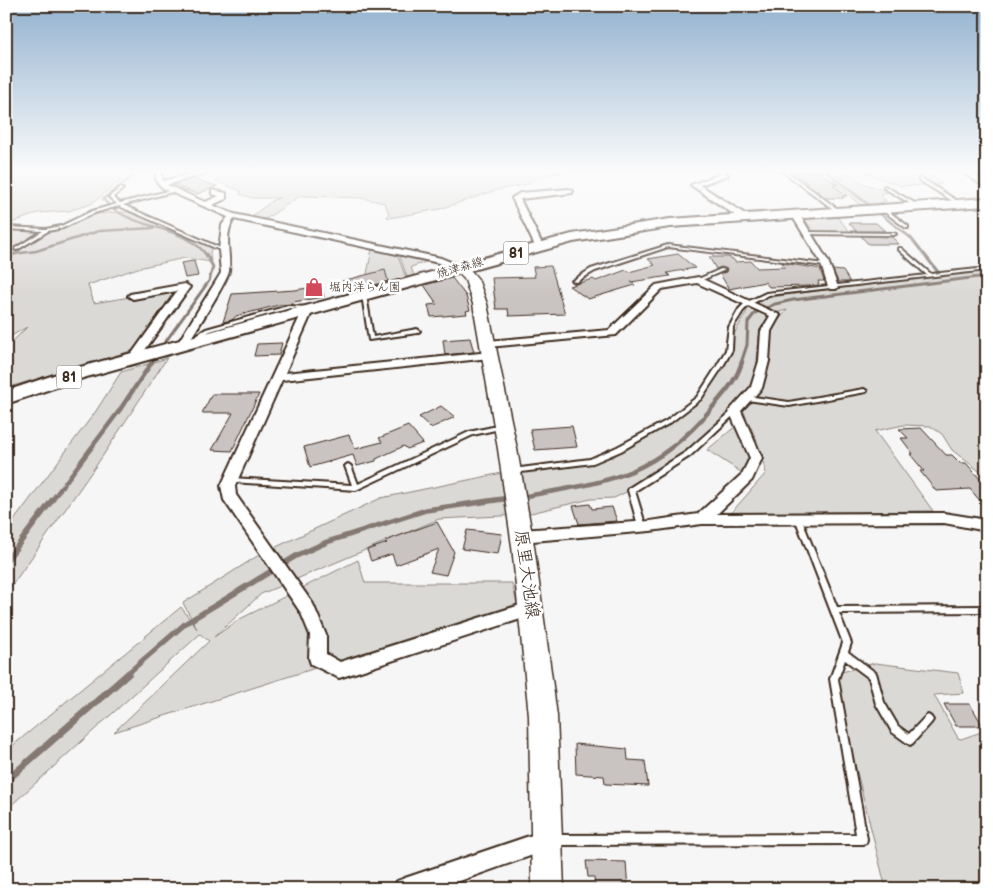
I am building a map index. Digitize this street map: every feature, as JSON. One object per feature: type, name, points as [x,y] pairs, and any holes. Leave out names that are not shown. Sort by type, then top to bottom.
[{"type":"main road","name":"焼津森線","points":[[6,398],[76,374],[133,360],[271,316],[312,309],[539,246],[627,229],[841,212]]},
{"type":"main road","name":"原里大池線","points":[[461,268],[471,279],[480,304],[513,474],[533,608],[541,695],[548,889]]},
{"type":"street","points":[[222,212],[232,216],[441,260],[461,268]]},
{"type":"street","points":[[523,212],[539,246]]},
{"type":"street","points":[[735,212],[745,218]]},
{"type":"street","points":[[796,214],[825,265],[833,287]]},
{"type":"street","points":[[179,346],[225,273],[223,250],[226,225],[232,216]]},
{"type":"street","points":[[278,376],[612,333],[659,287],[698,280],[747,304],[775,315],[766,331],[764,361],[756,388],[735,411],[756,458],[747,477],[702,519]]},
{"type":"street","points":[[133,296],[185,287],[133,360]]},
{"type":"street","points":[[312,309],[278,376],[228,486],[229,496],[307,609],[318,635],[317,658],[339,670],[533,608]]},
{"type":"street","points":[[521,536],[642,527],[702,519],[944,518],[987,526]]},
{"type":"street","points":[[405,889],[547,840]]},
{"type":"lane","points":[[16,249],[48,230],[94,212]]},
{"type":"lane","points":[[132,212],[223,250]]},
{"type":"lane","points":[[887,212],[907,228]]},
{"type":"lane","points":[[6,228],[48,230]]},
{"type":"lane","points":[[806,233],[894,234]]},
{"type":"lane","points":[[574,281],[592,270],[668,246],[825,265]]},
{"type":"lane","points":[[900,249],[931,276]]},
{"type":"lane","points":[[513,474],[591,461],[619,449],[668,422],[699,398],[720,366],[729,350],[731,327],[741,310],[747,304],[768,294],[987,269]]},
{"type":"lane","points":[[698,280],[723,270]]},
{"type":"lane","points":[[364,295],[371,339],[417,331]]},
{"type":"lane","points":[[747,398],[789,404],[864,392]]},
{"type":"lane","points":[[642,527],[632,490],[688,454],[735,411]]},
{"type":"lane","points":[[231,480],[356,488],[471,434],[503,427]]},
{"type":"lane","points":[[348,466],[356,488]]},
{"type":"lane","points":[[547,840],[862,839],[834,679],[847,643],[798,518]]},
{"type":"lane","points":[[835,610],[987,609]]},
{"type":"lane","points":[[844,654],[872,676],[880,704],[895,729],[910,740],[928,720]]},
{"type":"shaded area","points":[[6,212],[57,212],[38,213],[6,225]]},
{"type":"shaded area","points":[[127,212],[214,244],[210,252],[211,262],[185,258],[138,268],[88,285],[94,303],[178,289],[141,348],[6,388],[6,348],[27,327],[6,339],[6,228],[47,230],[98,214]]},
{"type":"shaded area","points":[[258,212],[276,212],[264,220],[249,218]]},
{"type":"shaded area","points":[[388,212],[424,212],[389,218],[387,217]]},
{"type":"shaded area","points":[[837,217],[851,233],[814,232],[804,218]]},
{"type":"shaded area","points":[[372,249],[397,254],[406,278],[378,284],[367,274]]},
{"type":"shaded area","points":[[399,254],[429,261],[411,267],[414,276],[407,277]]},
{"type":"shaded area","points":[[987,269],[987,477],[952,450],[942,434],[930,426],[904,425],[875,431],[933,511],[731,513],[766,473],[757,441],[743,410],[761,389],[772,328],[787,310],[775,313],[756,303],[771,297]]},
{"type":"shaded area","points":[[749,307],[771,315],[759,336],[756,372],[748,390],[692,451],[651,480],[614,498],[591,499],[522,515],[439,519],[261,594],[214,637],[240,619],[358,560],[365,583],[512,583],[517,604],[114,732],[209,641],[200,634],[6,810],[6,751],[181,607],[197,629],[183,603],[259,555],[381,498],[507,472],[613,457],[699,398]]},
{"type":"shaded area","points":[[167,358],[102,457],[6,594],[6,531],[96,411],[121,372]]},
{"type":"shaded area","points":[[737,425],[751,463],[744,474],[707,450]]},
{"type":"shaded area","points":[[875,663],[958,673],[964,693],[934,695],[958,738],[961,739],[987,730],[987,889],[886,889],[848,736],[838,673]]},
{"type":"building","points":[[849,223],[876,223],[885,231],[856,231]]},
{"type":"building","points":[[861,236],[892,237],[899,244],[868,244]]},
{"type":"building","points":[[678,254],[695,268],[667,273],[670,276],[631,282],[635,285],[588,299],[569,286],[593,279],[596,281],[626,270],[629,272],[655,265],[648,259]]},
{"type":"building","points":[[709,257],[728,257],[735,262],[751,261],[757,268],[785,267],[782,263],[820,269],[824,281],[818,281],[819,285],[812,286],[769,287],[765,282],[729,289],[720,274],[726,272],[727,269],[721,267],[716,269]]},
{"type":"building","points":[[194,261],[198,276],[185,278],[181,263]]},
{"type":"building","points":[[551,266],[565,314],[509,316],[508,309],[496,309],[492,278],[535,277],[533,267]]},
{"type":"building","points":[[385,270],[388,281],[362,289],[349,291],[342,281]]},
{"type":"building","points":[[833,270],[843,271],[850,282],[838,282]]},
{"type":"building","points":[[452,278],[466,296],[470,310],[466,311],[467,314],[431,317],[428,305],[437,304],[424,285]]},
{"type":"building","points":[[321,286],[324,297],[279,305],[236,316],[232,320],[223,322],[232,294],[295,290]]},
{"type":"building","points":[[470,338],[474,352],[445,355],[443,340]]},
{"type":"building","points":[[282,343],[279,355],[254,356],[257,344]]},
{"type":"building","points":[[212,394],[259,394],[232,451],[212,450],[233,413],[202,413]]},
{"type":"building","points":[[441,406],[455,417],[431,428],[419,417]]},
{"type":"building","points":[[408,426],[423,443],[407,449],[404,446],[376,459],[376,461],[357,466],[353,455],[310,467],[304,447],[349,435],[355,449],[382,442],[379,438]]},
{"type":"building","points":[[572,426],[577,447],[535,450],[530,429]]},
{"type":"building","points":[[921,428],[946,455],[952,455],[960,463],[966,463],[981,480],[987,479],[987,509],[970,489],[936,491],[920,471],[924,471],[910,454],[913,454],[901,438],[908,438],[899,429]]},
{"type":"building","points":[[590,504],[592,509],[612,507],[617,521],[579,524],[573,506]]},
{"type":"building","points":[[437,522],[454,552],[446,575],[430,572],[439,549],[396,565],[392,554],[371,561],[367,550],[387,543],[385,541]]},
{"type":"building","points":[[467,530],[502,534],[498,554],[462,549]]},
{"type":"building","points":[[944,704],[970,704],[983,726],[956,726]]},
{"type":"building","points":[[575,744],[627,749],[628,760],[645,761],[648,786],[605,784],[604,776],[576,774]]},
{"type":"building","points":[[586,861],[626,862],[628,889],[595,889],[594,877],[588,877]]},
{"type":"waterway","points":[[118,212],[127,217],[185,238],[197,245],[207,256]]},
{"type":"waterway","points":[[878,212],[911,238],[925,256]]},
{"type":"waterway","points":[[16,254],[6,255],[36,251],[99,231],[154,228]]},
{"type":"waterway","points":[[161,348],[209,281],[213,267],[206,254]]},
{"type":"waterway","points":[[924,254],[938,272]]},
{"type":"waterway","points":[[741,363],[747,345],[748,322],[755,313],[775,304],[793,300],[987,276]]},
{"type":"waterway","points":[[151,363],[157,354]]},
{"type":"waterway","points":[[52,500],[119,411],[152,362]]},
{"type":"waterway","points":[[520,497],[602,481],[625,474],[647,464],[668,450],[689,432],[711,409],[729,387],[742,362]]},
{"type":"waterway","points":[[494,500],[510,498]]},
{"type":"waterway","points":[[6,561],[53,499]]},
{"type":"waterway","points":[[127,674],[186,623],[296,556],[327,542],[426,510],[503,499]]},
{"type":"waterway","points":[[6,781],[129,673]]},
{"type":"place","name":"堀内洋らん園","points":[[314,287]]}]
